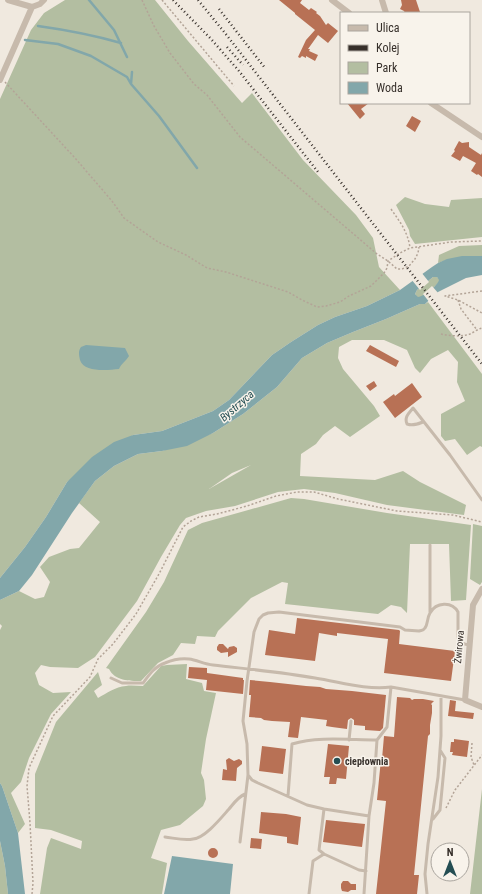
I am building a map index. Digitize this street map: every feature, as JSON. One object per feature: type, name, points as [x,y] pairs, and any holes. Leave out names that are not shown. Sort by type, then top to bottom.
[{"type":"street","points":[[8,0],[34,4],[44,0]]},
{"type":"street","points":[[332,0],[348,12]]},
{"type":"street","points":[[382,0],[386,12]]},
{"type":"street","points":[[0,79],[34,4]]},
{"type":"street","points":[[432,104],[482,137]]},
{"type":"street","name":"Żwirowa","points":[[465,700],[473,605],[482,589]]},
{"type":"street","points":[[465,700],[482,707]]},
{"type":"lane","points":[[424,422],[416,425],[410,425],[406,421],[406,416],[414,408],[482,500]]},
{"type":"lane","points":[[240,842],[248,775],[247,744],[243,721],[254,632],[259,619],[268,613],[279,612],[400,627],[405,630],[422,631],[425,628],[430,612],[430,545]]},
{"type":"lane","points":[[430,612],[441,605],[450,605],[454,607],[458,612],[459,641],[469,645]]},
{"type":"lane","points":[[111,678],[122,683],[143,683],[159,665],[176,660],[189,659],[209,665],[317,678],[369,688],[391,688],[465,700]]},
{"type":"lane","points":[[364,894],[369,816],[374,783],[377,740],[387,727],[391,688]]},
{"type":"lane","points":[[427,894],[425,874],[438,777],[441,696]]},
{"type":"lane","points":[[349,740],[351,721]]},
{"type":"lane","points":[[288,796],[292,744],[325,739],[377,740]]},
{"type":"lane","points":[[432,820],[440,810],[445,758],[440,750]]},
{"type":"lane","points":[[248,775],[252,780],[308,805],[369,816]]},
{"type":"lane","points":[[165,837],[187,840],[195,839],[205,834],[222,818],[240,797],[245,794]]},
{"type":"lane","points":[[324,809],[319,850],[324,854],[359,870],[366,871]]},
{"type":"lane","points":[[309,894],[312,861],[324,854]]},
{"type":"path","points":[[142,0],[154,26],[170,53],[194,84],[207,95],[240,136],[377,254],[397,269],[402,269],[409,266],[416,260],[419,247]]},
{"type":"path","points":[[162,0],[234,86]]},
{"type":"path","points":[[0,79],[6,82],[75,158],[112,201],[124,218],[158,242],[186,255],[207,268],[226,272],[288,292],[317,307],[340,302],[349,296],[371,286],[384,273],[387,268],[388,261],[410,248],[451,242],[482,241]]},
{"type":"path","points":[[391,209],[408,236],[410,248]]},
{"type":"path","points":[[482,291],[444,296],[458,300],[482,313]]},
{"type":"path","points":[[458,300],[461,309],[477,330]]},
{"type":"path","points":[[441,334],[453,336],[471,334],[482,328]]},
{"type":"path","points":[[32,894],[33,883],[27,786],[29,768],[53,716],[90,676],[98,659],[113,644],[136,614],[159,574],[182,527],[199,517],[217,514],[276,496],[297,492],[314,492],[338,499],[397,511],[453,515],[482,522]]},
{"type":"path","points":[[472,743],[471,757],[474,765]]},
{"type":"path","points":[[446,808],[455,790],[482,755]]},
{"type":"green space","points":[[65,0],[155,0],[188,41],[242,103],[252,93],[303,160],[356,215],[373,238],[379,267],[400,290],[367,306],[335,317],[318,325],[291,342],[272,355],[229,400],[213,411],[162,431],[133,435],[67,482],[46,517],[25,547],[0,578],[0,99],[31,30],[44,13]]},
{"type":"green space","points":[[405,197],[425,204],[449,207],[451,200],[482,198],[482,237],[415,244],[396,205]]},
{"type":"green space","points":[[482,245],[482,256],[460,257],[438,263],[439,255],[459,246]]},
{"type":"green space","points":[[433,277],[437,277],[440,280],[424,295],[418,298],[415,294],[417,290]]},
{"type":"green space","points":[[428,302],[482,374],[482,447],[480,446],[467,455],[455,439],[445,441],[441,436],[441,414],[465,401],[457,382],[458,362],[448,350],[431,359],[420,373],[415,368],[407,350],[384,340],[352,340],[339,347],[338,358],[343,369],[374,406],[380,416],[350,437],[335,426],[323,435],[316,444],[301,454],[300,476],[375,480],[403,471],[420,482],[466,505],[464,515],[387,505],[335,493],[304,489],[278,492],[235,506],[206,511],[186,518],[180,525],[161,557],[137,601],[95,657],[78,668],[50,667],[41,665],[35,673],[39,685],[53,693],[71,692],[51,714],[29,758],[21,782],[11,793],[25,824],[18,833],[0,783],[0,630],[2,626],[0,624],[0,600],[19,591],[35,599],[44,597],[50,582],[40,567],[49,557],[70,549],[79,548],[100,522],[79,503],[95,481],[114,466],[138,454],[162,451],[213,433],[243,414],[277,387],[302,358],[327,343],[420,304],[425,304]],"holes":[[[251,465],[209,489],[232,473]]]},
{"type":"green space","points":[[291,498],[471,525],[466,600],[451,601],[449,544],[410,544],[407,613],[401,607],[391,605],[378,614],[285,604],[288,583],[282,582],[251,598],[218,631],[215,637],[197,636],[195,644],[181,643],[173,655],[158,663],[141,681],[123,680],[115,676],[109,669],[106,668],[146,612],[164,582],[188,530],[202,523]]},
{"type":"green space","points":[[473,524],[482,526],[482,582],[480,585],[470,579]]},
{"type":"green space","points":[[187,664],[186,679],[202,683],[204,691],[216,693],[206,739],[201,773],[204,780],[206,799],[203,806],[180,825],[161,830],[151,858],[167,863],[162,894],[40,894],[47,848],[51,838],[81,849],[82,841],[51,830],[35,828],[35,774],[56,722],[98,672],[102,685],[94,691],[98,698],[111,690],[118,688],[143,686],[161,666]]},
{"type":"green space","points":[[482,789],[482,894],[470,894]]},
{"type":"green space","points":[[0,841],[5,866],[8,894],[0,894]]},
{"type":"water","name":"Bystrzyca","points":[[462,256],[482,256],[482,275],[466,278],[438,292],[425,304],[420,304],[327,343],[302,358],[277,387],[243,414],[213,433],[187,446],[138,454],[114,466],[95,481],[72,513],[32,575],[19,591],[0,600],[0,578],[25,547],[46,517],[67,482],[92,457],[114,442],[133,435],[162,431],[213,411],[229,400],[272,355],[291,342],[318,325],[335,317],[367,306],[400,290],[438,263],[447,259]],"holes":[[[433,277],[437,277],[439,280],[436,285],[424,295],[418,297],[415,294],[417,290]]]},
{"type":"water","points":[[86,345],[125,348],[129,356],[119,369],[91,369],[82,364],[80,360],[79,350],[81,347]]},
{"type":"water","points":[[0,783],[18,833],[25,894],[8,894],[5,866],[0,841]]},
{"type":"water","points":[[172,856],[233,864],[230,894],[164,894]]},
{"type":"pier","points":[[421,272],[429,282],[420,290],[411,279]]},
{"type":"pier","points":[[432,286],[439,294],[430,303],[423,294]]},
{"type":"building","points":[[279,0],[302,0],[300,3],[309,10],[311,8],[317,12],[316,13],[326,25],[328,23],[338,31],[328,43],[318,35],[308,49],[310,49],[309,51],[318,55],[315,61],[306,56],[306,58],[302,56],[300,58],[298,57],[306,40],[315,30]]},
{"type":"building","points":[[401,0],[416,0],[420,12],[404,12],[400,9],[402,5]]},
{"type":"building","points":[[348,104],[368,104],[361,109],[365,114],[360,119]]},
{"type":"building","points":[[412,116],[421,121],[415,132],[406,126]]},
{"type":"building","points":[[459,141],[462,143],[469,142],[469,147],[481,155],[482,153],[482,177],[471,171],[476,163],[463,156],[460,161],[451,156]]},
{"type":"building","points":[[370,345],[399,361],[396,367],[366,351]]},
{"type":"building","points":[[374,381],[377,386],[370,391],[366,386]]},
{"type":"building","points":[[412,383],[422,397],[395,418],[383,402],[394,394],[395,396]]},
{"type":"building","points":[[297,618],[399,630],[399,644],[455,651],[451,681],[384,673],[388,639],[337,633],[337,636],[319,633],[315,661],[265,655],[269,630],[295,634]]},
{"type":"building","points":[[219,644],[223,644],[228,649],[229,647],[234,646],[237,648],[237,652],[228,657],[228,652],[221,653],[217,650]]},
{"type":"building","points":[[189,667],[207,668],[207,673],[243,678],[243,694],[206,690],[207,680],[188,678]]},
{"type":"building","points":[[250,680],[386,695],[383,728],[380,731],[365,730],[365,726],[354,725],[354,720],[351,718],[348,720],[347,729],[332,727],[326,726],[327,720],[301,717],[298,738],[288,737],[290,722],[249,717],[251,695],[249,695]]},
{"type":"building","points":[[397,697],[410,698],[412,700],[423,699],[434,701],[431,704],[432,713],[430,734],[428,736],[414,875],[419,875],[417,894],[376,894],[386,801],[377,800],[381,759],[384,736],[394,737]]},
{"type":"building","points":[[450,700],[456,701],[455,711],[474,713],[473,719],[448,716]]},
{"type":"building","points":[[454,739],[469,741],[467,757],[452,755],[453,752],[450,752],[451,742],[454,742]]},
{"type":"building","name":"ciepłownia","points":[[328,744],[349,746],[346,779],[337,778],[336,784],[329,784],[330,777],[324,777]]},
{"type":"building","points":[[262,746],[286,749],[283,774],[259,771]]},
{"type":"building","points":[[229,758],[234,761],[239,759],[242,761],[242,764],[237,768],[236,781],[222,780],[223,769],[227,770],[226,760]]},
{"type":"building","points":[[261,812],[301,817],[298,845],[287,843],[287,837],[259,833]]},
{"type":"building","points":[[326,820],[365,824],[362,847],[323,842]]},
{"type":"building","points":[[251,838],[262,839],[261,849],[250,848]]},
{"type":"building","points":[[211,848],[215,848],[217,849],[217,857],[211,858],[208,855],[208,851]]},
{"type":"building","points":[[343,881],[356,884],[356,890],[351,890],[348,892],[342,891],[341,884]]},
{"type":"waterway","points":[[89,0],[114,30],[127,57]]},
{"type":"waterway","points":[[38,26],[80,33],[121,43]]},
{"type":"waterway","points":[[25,40],[58,44],[91,56],[127,77],[131,84],[159,116],[197,168]]},
{"type":"waterway","points":[[131,84],[132,72]]},
{"type":"railway","points":[[173,0],[211,39],[239,71],[318,172]]},
{"type":"railway","points":[[198,0],[482,364]]},
{"type":"railway","points":[[219,9],[265,68]]},
{"type":"railway","points":[[227,47],[243,65]]},
{"type":"place","name":"ciepłownia","points":[[337,761]]}]
